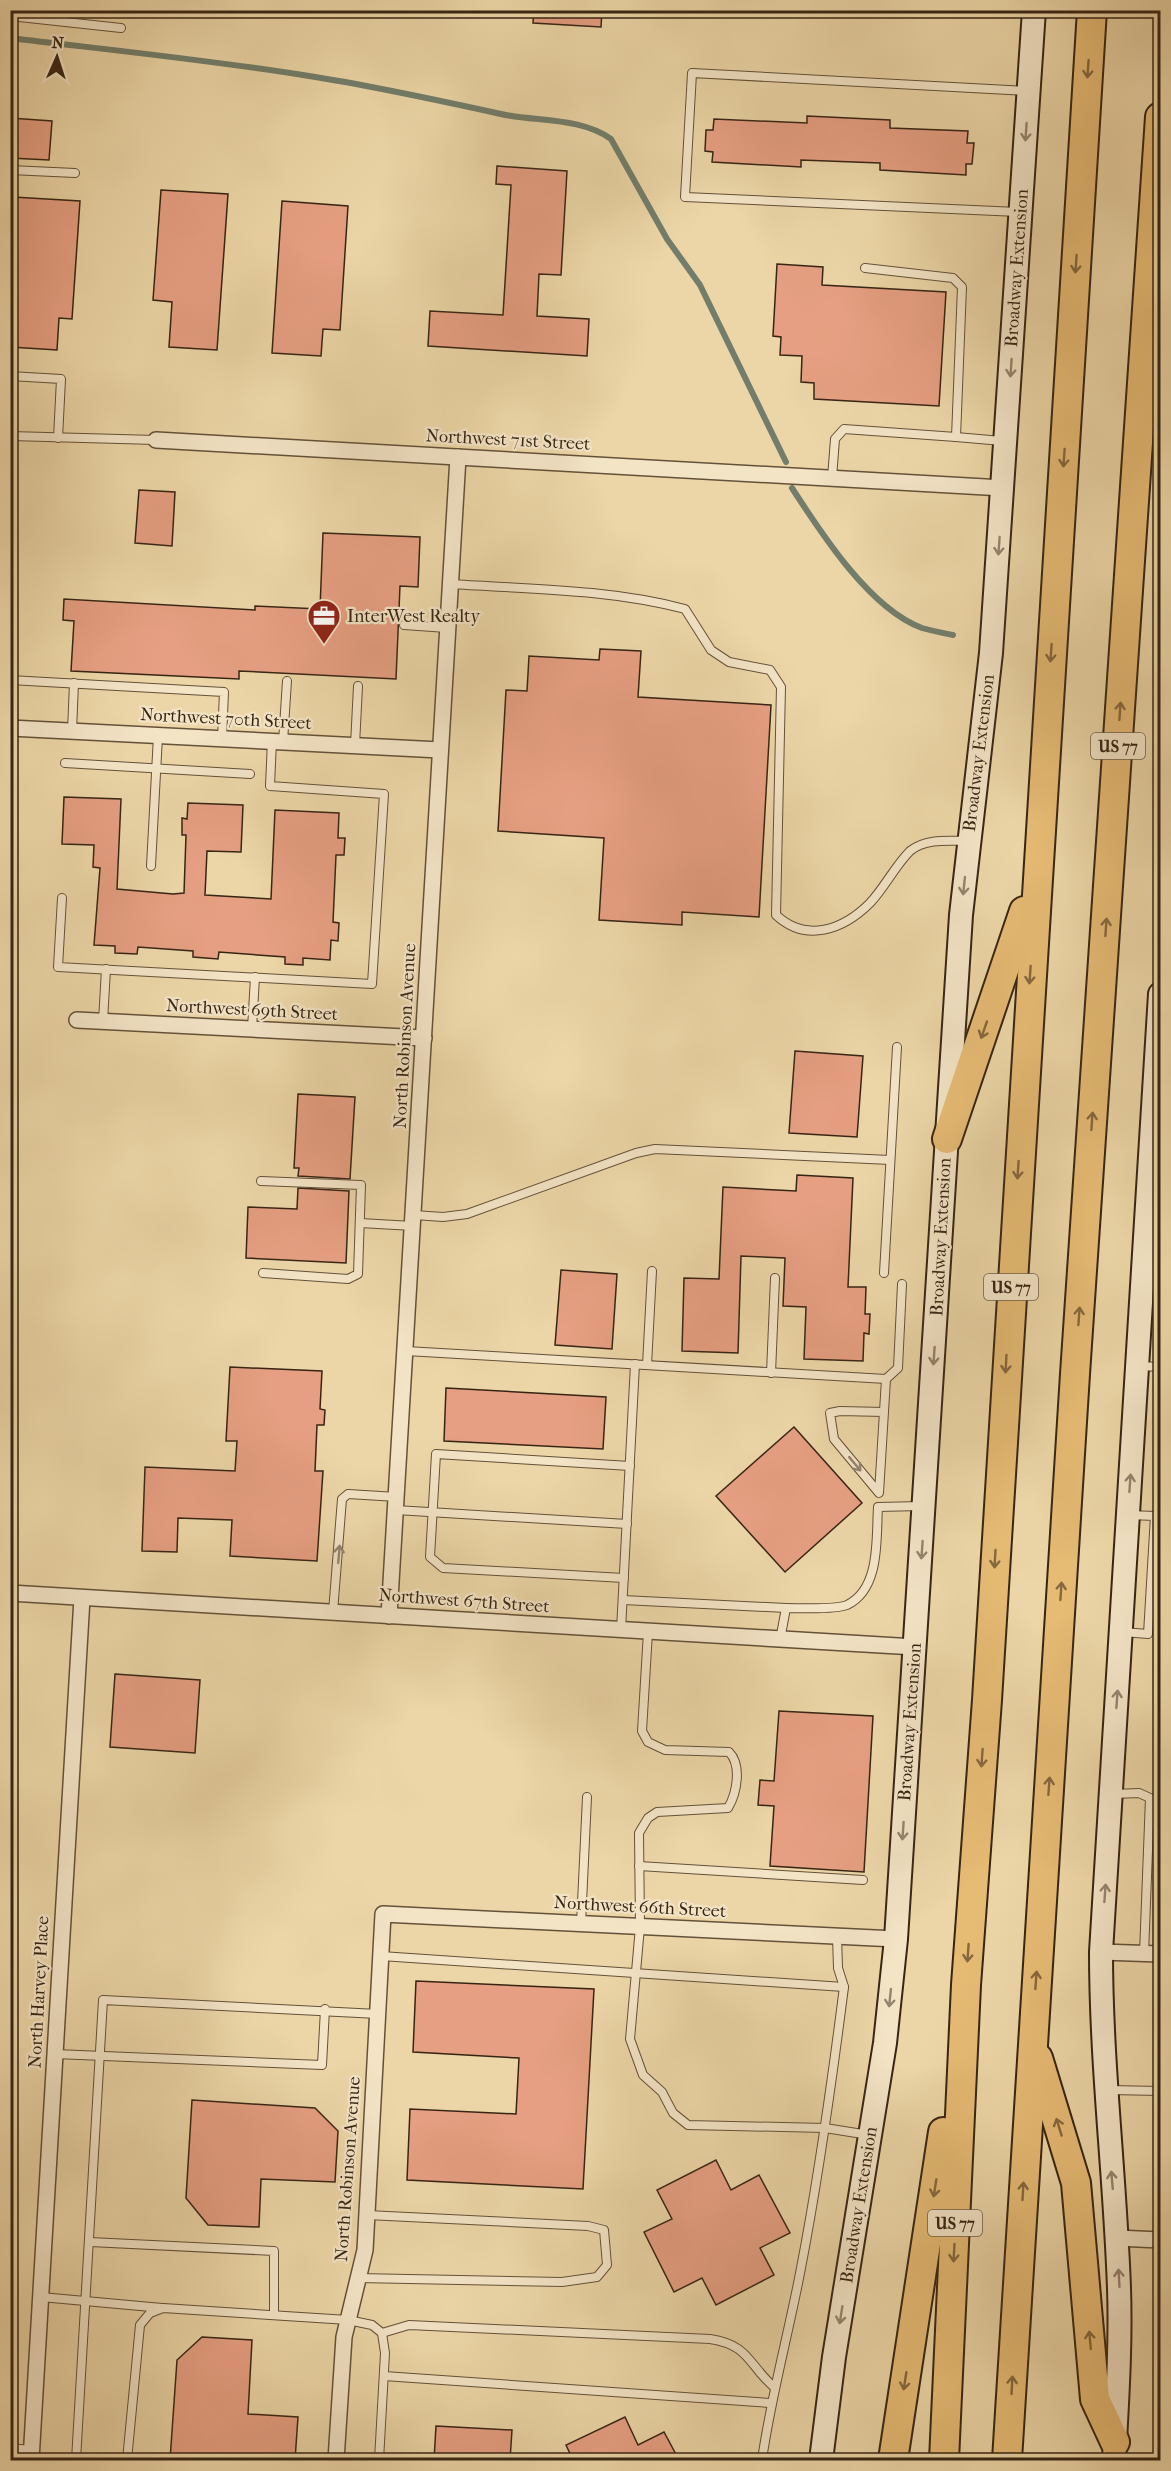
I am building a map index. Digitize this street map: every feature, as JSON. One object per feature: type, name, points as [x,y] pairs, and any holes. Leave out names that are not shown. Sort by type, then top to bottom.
[{"type":"highway","name":"US 77","points":[[944,2460],[966,1985],[987,1688],[1036,875],[1092,10]]},
{"type":"highway","name":"US 77","points":[[1007,2460],[1032,2039],[1161,117]]},
{"type":"highway","points":[[947,1139],[1036,875]]},
{"type":"highway","points":[[893,2460],[966,1985]]},
{"type":"highway","points":[[1032,2039],[1076,2183],[1095,2399],[1114,2451]]},
{"type":"main road","name":"Broadway Extension","points":[[821,2460],[885,2043],[896,1939],[961,915],[986,709],[1003,488],[1034,10]]},
{"type":"main road","points":[[1114,2451],[1120,2340],[1117,2238],[1104,2090],[1101,1952],[1137,1366],[1152,1268],[1161,994]]},
{"type":"street","name":"Northwest 71st Street","points":[[156,440],[1003,488]]},
{"type":"street","name":"North Robinson Avenue","points":[[389,1616],[458,457]]},
{"type":"street","name":"Northwest 70th Street","points":[[10,728],[440,750]]},
{"type":"street","name":"Northwest 69th Street","points":[[77,1020],[424,1038]]},
{"type":"street","name":"Northwest 67th Street","points":[[10,1593],[915,1647]]},
{"type":"street","name":"North Harvey Place","points":[[31,2455],[82,1598]]},
{"type":"street","name":"North Robinson Avenue","points":[[336,2460],[344,2337],[365,2250],[383,1914]]},
{"type":"street","name":"Northwest 66th Street","points":[[383,1914],[896,1939]]},
{"type":"street","points":[[1101,1952],[1161,1954]]},
{"type":"street","points":[[1117,2238],[1161,2240]]},
{"type":"lane","points":[[10,16],[121,28]]},
{"type":"lane","points":[[1021,212],[685,197],[691,84],[692,73],[1029,91]]},
{"type":"lane","points":[[10,170],[75,173]]},
{"type":"lane","points":[[865,268],[953,278],[962,287],[956,437]]},
{"type":"lane","points":[[10,376],[61,379],[58,438]]},
{"type":"lane","points":[[832,478],[835,439],[844,429],[1006,441]]},
{"type":"lane","name":"Northwest 71st Street","points":[[10,436],[156,440]]},
{"type":"lane","points":[[450,584],[621,597],[685,609],[711,650],[729,662],[770,670],[781,687],[776,915],[788,926],[812,933],[839,925],[869,904],[911,851],[928,842],[969,841]]},
{"type":"lane","points":[[404,625],[447,628]]},
{"type":"lane","points":[[10,680],[224,692],[222,739]]},
{"type":"lane","points":[[62,898],[58,967],[372,984],[384,794],[270,786],[286,681]]},
{"type":"lane","points":[[72,731],[74,683]]},
{"type":"lane","points":[[355,745],[358,686]]},
{"type":"lane","points":[[152,866],[158,736]]},
{"type":"lane","points":[[64,763],[250,774]]},
{"type":"lane","points":[[103,1022],[106,969]]},
{"type":"lane","points":[[252,1029],[255,977]]},
{"type":"lane","points":[[884,1273],[897,1047]]},
{"type":"lane","points":[[360,1223],[467,1214],[636,1153],[655,1149],[890,1160]]},
{"type":"lane","points":[[261,1180],[361,1185],[358,1274],[348,1278],[263,1274]]},
{"type":"lane","points":[[647,1365],[652,1271]]},
{"type":"lane","points":[[771,1372],[775,1278]]},
{"type":"lane","points":[[623,1600],[786,1608],[846,1606],[861,1594],[875,1564],[886,1379],[898,1368],[902,1284]]},
{"type":"lane","points":[[406,1351],[886,1379]]},
{"type":"lane","points":[[621,1630],[635,1365]]},
{"type":"lane","points":[[1137,1366],[1161,1368]]},
{"type":"lane","points":[[879,1493],[834,1439],[830,1413],[840,1411],[884,1412]]},
{"type":"lane","points":[[624,1578],[443,1568],[430,1557],[436,1454],[630,1466]]},
{"type":"lane","points":[[333,1612],[342,1499],[348,1494],[433,1512],[627,1524]]},
{"type":"lane","points":[[878,1507],[924,1505]]},
{"type":"lane","points":[[780,1640],[786,1608]]},
{"type":"lane","points":[[648,1632],[642,1731],[648,1742],[665,1749],[729,1752],[735,1758],[738,1770],[728,1808],[657,1812],[648,1818],[639,1833],[640,1927],[630,2039],[643,2075],[662,2092],[673,2113],[688,2125],[825,2128],[870,2135]]},
{"type":"lane","points":[[1111,1794],[1139,1793],[1150,1798],[1144,1954]]},
{"type":"lane","points":[[581,1924],[586,1797]]},
{"type":"lane","points":[[639,1866],[862,1880]]},
{"type":"lane","points":[[762,2460],[770,2403],[802,2265],[825,2128],[844,1987],[838,1968],[837,1936]]},
{"type":"lane","points":[[381,1956],[844,1987]]},
{"type":"lane","points":[[76,2460],[103,2000],[325,2009],[378,2014]]},
{"type":"lane","points":[[55,2054],[322,2065],[325,2009]]},
{"type":"lane","points":[[1104,2090],[1161,2091]]},
{"type":"lane","points":[[358,2278],[562,2282],[597,2277],[607,2265],[604,2230],[588,2226],[367,2215]]},
{"type":"lane","points":[[90,2242],[274,2251],[274,2315]]},
{"type":"lane","points":[[40,2297],[163,2308],[348,2320],[372,2325],[382,2333],[385,2353],[379,2460]]},
{"type":"lane","points":[[127,2460],[140,2325],[150,2313],[163,2308]]},
{"type":"lane","points":[[382,2333],[409,2325],[710,2339],[729,2342],[745,2354],[775,2388]]},
{"type":"lane","points":[[384,2376],[770,2403]]},
{"type":"lane","points":[[10,2448],[31,2455]]},
{"type":"building","points":[[534,10],[602,10],[601,27],[533,23]]},
{"type":"building","points":[[807,116],[890,120],[890,128],[968,131],[967,143],[974,143],[972,164],[966,164],[966,175],[880,170],[880,163],[801,160],[801,167],[712,162],[713,152],[705,151],[706,130],[713,130],[714,119],[807,123]]},
{"type":"building","points":[[10,118],[52,121],[49,160],[10,158]]},
{"type":"building","points":[[497,166],[567,171],[561,275],[539,274],[537,316],[589,319],[587,356],[428,346],[430,311],[503,315],[511,185],[496,184]]},
{"type":"building","points":[[161,190],[228,194],[217,350],[169,347],[172,302],[153,300]]},
{"type":"building","points":[[13,197],[80,201],[72,319],[59,318],[57,350],[10,347]]},
{"type":"building","points":[[282,201],[348,206],[340,330],[323,329],[321,356],[272,353]]},
{"type":"building","points":[[777,264],[823,267],[822,285],[946,292],[939,406],[814,399],[814,383],[801,382],[802,356],[780,355],[781,337],[773,336]]},
{"type":"building","points":[[139,490],[175,492],[172,546],[135,543]]},
{"type":"building","points":[[323,533],[420,537],[418,587],[400,586],[396,679],[239,671],[239,679],[71,671],[74,621],[63,620],[64,599],[255,610],[255,606],[320,609]]},
{"type":"building","points":[[600,649],[641,651],[638,697],[771,705],[759,917],[682,912],[682,925],[599,920],[604,838],[498,831],[506,690],[527,691],[529,656],[599,660]]},
{"type":"building","points":[[64,797],[121,799],[117,889],[173,894],[184,893],[186,835],[182,835],[182,818],[187,819],[188,803],[243,805],[241,852],[207,851],[205,895],[271,899],[275,810],[339,813],[338,838],[345,838],[344,855],[336,855],[333,922],[339,923],[338,941],[331,940],[330,960],[303,958],[303,965],[285,964],[285,957],[219,952],[218,959],[193,957],[193,951],[138,947],[137,954],[115,953],[115,946],[94,945],[100,868],[93,867],[94,845],[62,844]]},
{"type":"building","points":[[795,1051],[863,1056],[857,1137],[789,1133]]},
{"type":"building","points":[[298,1094],[355,1097],[350,1179],[298,1176],[299,1168],[294,1168]]},
{"type":"building","points":[[797,1175],[853,1178],[848,1287],[866,1287],[865,1314],[870,1314],[869,1334],[864,1333],[863,1361],[804,1359],[806,1307],[783,1306],[785,1258],[741,1256],[738,1353],[682,1351],[684,1278],[719,1279],[723,1187],[796,1191]]},
{"type":"building","points":[[298,1188],[349,1191],[346,1263],[246,1258],[248,1207],[297,1209]]},
{"type":"building","points":[[561,1270],[617,1274],[612,1349],[555,1345]]},
{"type":"building","points":[[230,1367],[322,1371],[320,1409],[325,1410],[324,1425],[317,1425],[315,1471],[323,1471],[317,1561],[230,1556],[232,1520],[178,1518],[177,1552],[142,1551],[145,1467],[235,1471],[237,1441],[226,1441]]},
{"type":"building","points":[[446,1388],[606,1397],[603,1449],[444,1441]]},
{"type":"building","points":[[794,1427],[862,1503],[785,1572],[716,1496]]},
{"type":"building","points":[[115,1674],[200,1680],[195,1753],[110,1747]]},
{"type":"building","points":[[779,1711],[873,1716],[864,1872],[770,1866],[774,1806],[758,1805],[760,1780],[774,1781]]},
{"type":"building","points":[[416,1981],[594,1989],[583,2189],[407,2180],[410,2109],[516,2114],[519,2058],[413,2052]]},
{"type":"building","points":[[192,2100],[315,2108],[338,2131],[335,2182],[261,2179],[259,2227],[208,2225],[186,2198]]},
{"type":"building","points":[[716,2160],[731,2190],[759,2175],[790,2233],[760,2248],[774,2275],[716,2305],[702,2278],[674,2292],[644,2232],[672,2219],[657,2190]]},
{"type":"building","points":[[202,2337],[252,2340],[248,2414],[298,2417],[295,2460],[170,2460],[177,2360]]},
{"type":"building","points":[[625,2417],[638,2445],[664,2432],[679,2460],[573,2460],[566,2445]]},
{"type":"building","points":[[436,2426],[512,2430],[510,2460],[434,2460]]},
{"type":"waterway","points":[[10,38],[309,76],[501,114],[558,121],[599,132],[611,139],[667,239],[700,285],[786,462]]},
{"type":"waterway","points":[[792,488],[848,568],[884,604],[922,628],[953,635]]},
{"type":"place","name":"InterWest Realty","points":[[324,645]]}]
